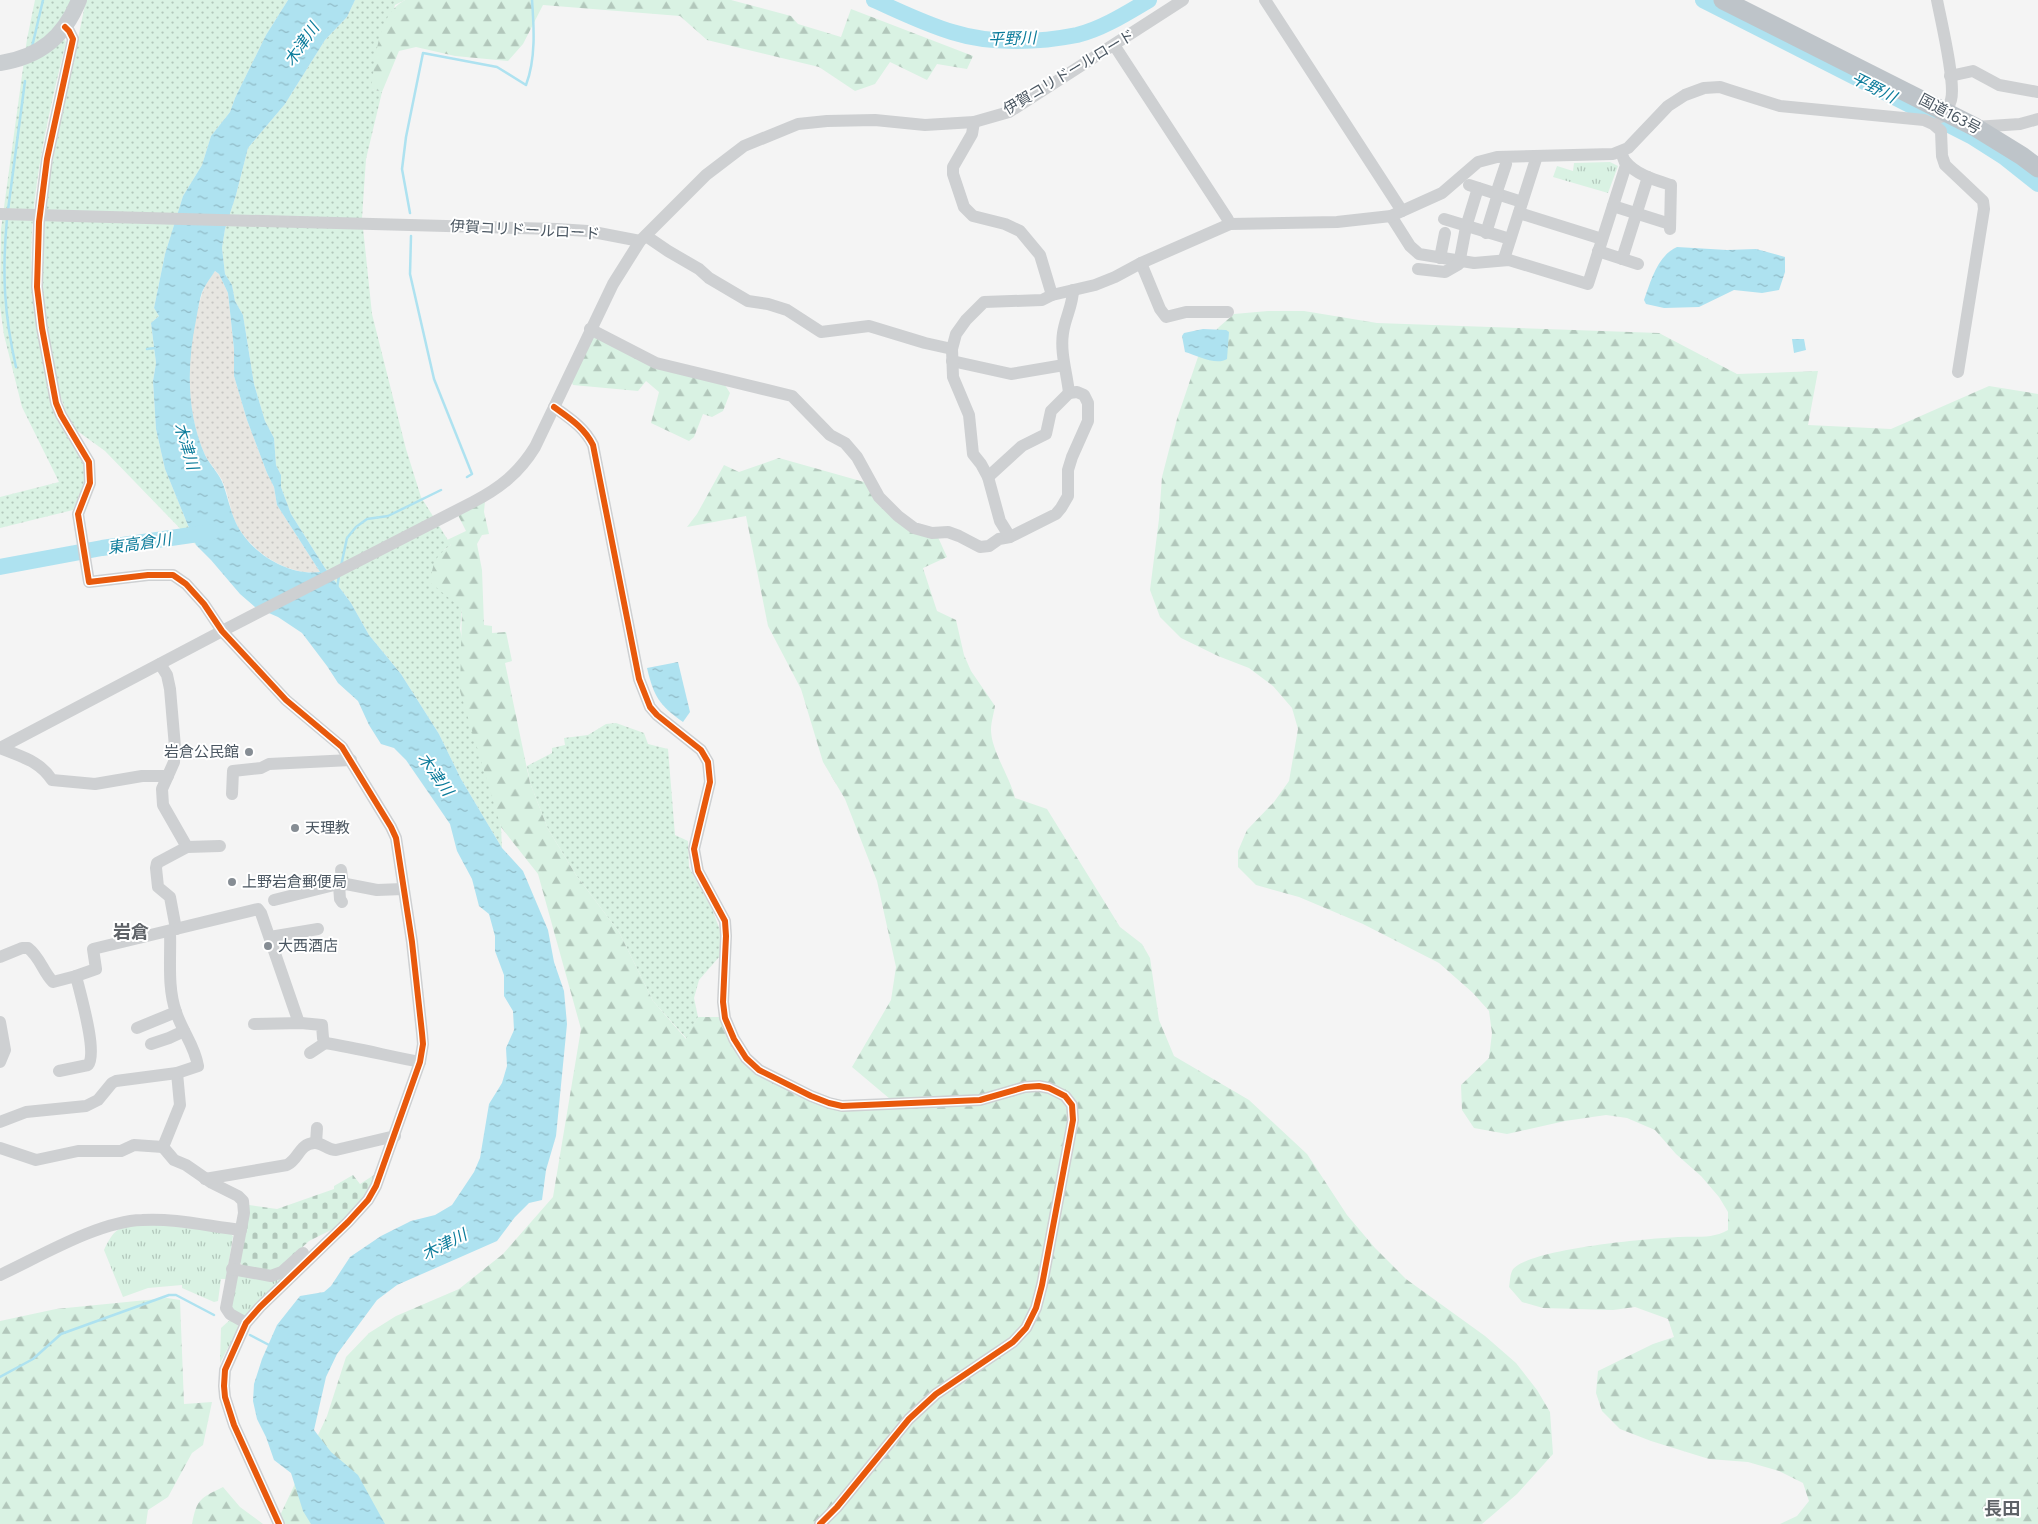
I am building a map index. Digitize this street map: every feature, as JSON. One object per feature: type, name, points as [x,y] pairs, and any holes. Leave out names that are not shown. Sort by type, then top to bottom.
[{"type":"highway","name":"国道163号","points":[[1723,0],[1940,118],[1975,126],[2038,168]]},
{"type":"main road","points":[[0,63],[24,57],[38,51],[54,40],[65,27],[79,0]]},
{"type":"street","points":[[1265,0],[1397,214],[1416,253],[1481,263],[1504,259],[1588,284],[1613,206],[1623,157],[1628,148],[1668,106],[1685,94],[1704,88],[1720,88],[1780,106],[1924,120],[1940,118]]},
{"type":"street","points":[[1937,0],[1950,76],[1951,99],[1940,118],[1942,156],[1945,165],[1983,201],[1984,209],[1958,372]]},
{"type":"street","name":"伊賀コリドールロード","points":[[0,214],[558,229],[643,238],[706,175],[744,146],[798,124],[856,120],[925,125],[974,122],[1009,112],[1180,1]]},
{"type":"street","points":[[65,27],[73,39],[47,159],[39,222],[37,288],[42,328],[56,402],[61,416],[89,462],[90,483],[78,514],[90,582],[173,574],[186,584],[286,700],[333,738],[351,760],[396,838],[422,1032],[420,1062],[373,1193],[348,1222],[329,1238],[246,1323],[226,1370],[225,1397],[234,1425],[279,1524]]},
{"type":"street","points":[[1114,45],[1230,224]]},
{"type":"street","points":[[1950,76],[1973,72],[1998,85],[2038,92]]},
{"type":"street","points":[[1975,126],[2020,124],[2038,119]]},
{"type":"street","points":[[974,122],[972,134],[953,167],[953,174],[964,207],[973,216],[1006,224],[1020,231],[1040,255],[1052,295]]},
{"type":"street","points":[[1010,537],[1000,521],[988,477],[973,454],[969,415],[953,377],[952,355],[956,334],[966,320],[984,302],[1042,300],[1052,295],[1095,285],[1230,224],[1337,222],[1397,214],[1442,193],[1478,162],[1497,157],[1613,154],[1623,157],[1648,177],[1671,185],[1670,227],[1613,206]]},
{"type":"street","points":[[1504,259],[1537,156]]},
{"type":"street","points":[[1486,233],[1506,164]]},
{"type":"street","points":[[1622,259],[1648,177]]},
{"type":"street","points":[[1418,269],[1445,272],[1461,261],[1474,187],[1497,194],[1520,207],[1602,238]]},
{"type":"street","points":[[1444,219],[1510,239]]},
{"type":"street","points":[[1440,258],[1445,233]]},
{"type":"street","points":[[0,748],[473,502],[505,483],[523,465],[535,447],[613,284],[643,238],[698,269],[709,278],[748,301],[768,304],[787,310],[822,332],[870,326],[1011,374],[1064,365]]},
{"type":"street","points":[[1598,251],[1638,264]]},
{"type":"street","points":[[1141,263],[1160,310],[1166,317],[1186,312],[1228,312]]},
{"type":"street","points":[[1069,393],[1068,374],[1064,365],[1063,334],[1073,301],[1073,290]]},
{"type":"street","points":[[590,329],[656,363],[792,396],[830,435],[845,443],[857,457],[879,497],[898,516],[914,528],[932,533],[948,532],[980,547],[989,546],[999,539],[1010,537],[1056,514],[1068,496],[1068,470],[1089,416],[1088,403],[1084,395],[1077,392],[1069,393],[1051,411],[1046,434],[1022,446],[988,477]]},
{"type":"street","points":[[554,406],[579,426],[593,445],[639,679],[646,700],[657,716],[701,750],[708,762],[710,782],[694,842],[695,862],[702,881],[725,921],[724,1011],[727,1024],[742,1052],[759,1070],[810,1096],[842,1106],[980,1100],[1025,1087],[1039,1086],[1058,1091],[1072,1105],[1072,1120],[1042,1285],[1032,1317],[1013,1342],[936,1394],[909,1419],[820,1524]]},
{"type":"street","points":[[160,664],[167,675],[172,701],[174,762],[162,789],[162,805],[187,847]]},
{"type":"street","points":[[0,748],[37,763],[45,769],[52,780],[95,784],[142,776],[168,776]]},
{"type":"street","points":[[232,794],[233,771],[261,768],[269,764],[351,760]]},
{"type":"street","points":[[0,1122],[26,1112],[86,1106],[98,1100],[112,1083],[116,1081],[177,1073],[198,1066],[196,1054],[176,1012],[171,984],[173,930],[170,897],[158,887],[156,868],[159,861],[187,847],[220,846]]},
{"type":"street","points":[[385,858],[398,857]]},
{"type":"street","points":[[341,870],[340,900],[342,902]]},
{"type":"street","points":[[274,900],[341,885],[377,890],[403,888]]},
{"type":"street","points":[[0,957],[22,948],[28,948],[41,962],[53,982],[96,969],[94,949],[258,910],[270,937],[298,1023]]},
{"type":"street","points":[[270,937],[318,930]]},
{"type":"street","points":[[60,1071],[88,1065],[90,1062],[91,1045],[76,976]]},
{"type":"street","points":[[137,1028],[176,1012]]},
{"type":"street","points":[[0,1022],[5,1050],[0,1062]]},
{"type":"street","points":[[254,1024],[298,1023],[322,1025],[325,1043]]},
{"type":"street","points":[[152,1044],[184,1031]]},
{"type":"street","points":[[310,1053],[325,1043],[360,1048],[378,1054],[420,1062]]},
{"type":"street","points":[[163,1147],[180,1105],[177,1073]]},
{"type":"street","points":[[316,1143],[317,1128]]},
{"type":"street","points":[[206,1179],[287,1165],[295,1160],[303,1146],[316,1143],[327,1149],[336,1150],[395,1136]]},
{"type":"street","points":[[0,1148],[21,1156],[40,1160],[78,1150],[121,1151],[134,1145],[163,1147],[174,1160],[238,1196],[243,1201],[244,1213],[226,1303],[227,1311],[246,1323]]},
{"type":"street","points":[[0,1275],[90,1233],[118,1223],[140,1220],[180,1220],[241,1230]]},
{"type":"street","points":[[232,1269],[271,1276],[277,1275],[312,1245],[329,1238]]},
{"type":"green space","points":[[35,0],[72,0],[58,28],[66,42],[51,105],[39,169],[32,233],[31,266],[36,323],[50,399],[58,420],[82,460],[84,481],[73,510],[0,528],[0,497],[59,482],[22,407],[4,335],[0,306],[1,229],[27,39]]},
{"type":"green space","points":[[86,0],[288,0],[266,35],[230,112],[211,136],[202,165],[183,196],[165,254],[154,308],[159,316],[151,323],[156,363],[153,381],[156,429],[165,469],[196,545],[105,451],[76,430],[67,415],[57,386],[42,290],[46,193]]},
{"type":"green space","points":[[355,0],[405,0],[395,5],[372,89],[382,92],[366,159],[362,218],[372,314],[406,449],[421,497],[451,545],[444,550],[462,609],[460,629],[501,827],[502,848],[461,779],[439,734],[401,674],[369,635],[351,603],[325,568],[291,514],[281,487],[281,475],[276,465],[274,438],[265,421],[254,384],[243,315],[235,301],[232,285],[225,274],[222,248],[225,229],[248,148],[285,104],[325,40],[347,17]]},
{"type":"green space","points":[[405,0],[731,0],[791,16],[798,24],[841,37],[851,9],[973,56],[967,69],[937,64],[927,80],[890,62],[875,84],[855,91],[819,67],[707,40],[680,16],[543,5],[523,44],[508,61],[455,56],[416,47],[399,51],[382,92],[371,89],[376,52],[383,27],[395,7]]},
{"type":"green space","points":[[1610,162],[1618,166],[1608,193],[1553,177],[1557,166],[1573,171],[1574,163]]},
{"type":"green space","points":[[1268,311],[1304,311],[1377,323],[1659,333],[1737,374],[1818,371],[1808,425],[1891,429],[1989,386],[2038,394],[2038,1524],[1780,1524],[1797,1516],[1809,1501],[1803,1483],[1779,1471],[1748,1462],[1709,1459],[1620,1429],[1602,1411],[1596,1393],[1598,1371],[1653,1344],[1674,1337],[1668,1319],[1635,1307],[1613,1310],[1543,1308],[1522,1302],[1509,1287],[1512,1271],[1521,1263],[1539,1257],[1590,1246],[1722,1233],[1728,1230],[1728,1212],[1719,1197],[1655,1130],[1627,1118],[1606,1115],[1565,1121],[1507,1134],[1474,1128],[1462,1110],[1461,1085],[1489,1058],[1492,1033],[1489,1011],[1473,993],[1439,963],[1363,924],[1299,897],[1256,885],[1238,867],[1238,851],[1247,830],[1274,802],[1289,781],[1298,729],[1292,708],[1273,686],[1249,668],[1218,656],[1181,638],[1160,617],[1150,590],[1162,477],[1177,419],[1201,348],[1219,327],[1234,314]]},
{"type":"green space","points":[[590,336],[723,382],[730,393],[723,411],[712,417],[703,414],[694,437],[689,441],[651,423],[659,392],[646,381],[638,391],[573,385],[570,379]]},
{"type":"green space","points":[[779,458],[864,482],[876,499],[937,535],[947,557],[923,568],[937,611],[956,620],[964,655],[971,671],[995,706],[991,727],[992,738],[1015,798],[1047,809],[1120,927],[1142,944],[1150,958],[1159,1020],[1174,1056],[1249,1100],[1307,1154],[1347,1215],[1375,1248],[1406,1279],[1485,1336],[1516,1363],[1537,1390],[1550,1412],[1553,1454],[1517,1494],[1482,1524],[276,1524],[327,1416],[346,1357],[369,1333],[396,1316],[459,1289],[503,1254],[553,1197],[581,1029],[538,874],[501,827],[460,691],[462,609],[431,583],[435,561],[451,545],[447,540],[466,531],[458,515],[485,501],[484,512],[489,534],[482,535],[477,544],[482,570],[484,625],[492,626],[492,633],[506,632],[512,661],[505,663],[530,783],[548,829],[576,875],[619,932],[653,1001],[686,1039],[698,1017],[720,1017],[741,1060],[823,1107],[890,1099],[852,1067],[891,1000],[896,967],[877,881],[845,799],[823,762],[801,689],[768,626],[746,516],[687,527],[697,514],[724,465],[739,472]]},
{"type":"green space","points":[[616,723],[644,733],[648,744],[668,749],[675,835],[688,841],[689,867],[712,909],[720,930],[720,956],[699,980],[694,998],[698,1017],[687,1039],[653,1001],[619,932],[576,875],[548,829],[530,783],[527,766],[552,753],[552,748],[565,745],[564,738],[588,735],[606,724]]},
{"type":"green space","points":[[377,1173],[371,1190],[339,1226],[309,1241],[276,1272],[243,1267],[240,1262],[249,1205],[277,1209],[334,1189],[334,1186],[353,1175],[360,1184]]},
{"type":"green space","points":[[140,1223],[228,1232],[233,1236],[226,1279],[221,1279],[218,1301],[214,1302],[182,1288],[182,1285],[148,1288],[123,1297],[104,1250],[117,1230]]},
{"type":"green space","points":[[289,1271],[245,1317],[230,1309],[238,1274]]},
{"type":"green space","points":[[167,1298],[180,1300],[184,1404],[212,1402],[203,1445],[192,1453],[168,1497],[148,1510],[146,1524],[0,1524],[0,1321],[56,1309]]},
{"type":"green space","points":[[232,1318],[239,1327],[220,1363],[221,1328]]},
{"type":"green space","points":[[223,1487],[240,1507],[263,1524],[192,1524],[196,1509],[201,1500]]},
{"type":"sand","points":[[215,271],[219,274],[228,293],[234,349],[234,376],[247,420],[274,487],[277,505],[320,572],[308,572],[285,567],[273,561],[253,546],[235,522],[222,480],[205,455],[198,436],[190,396],[190,354],[202,294]]},
{"type":"water","name":"木津川","points":[[288,0],[355,0],[347,17],[325,40],[285,104],[248,148],[225,229],[222,248],[225,274],[232,285],[235,301],[243,315],[254,384],[265,421],[274,438],[276,465],[281,475],[281,487],[291,514],[325,568],[351,603],[369,635],[401,674],[439,734],[461,779],[502,848],[523,871],[548,930],[554,962],[564,991],[567,1024],[556,1136],[546,1170],[542,1200],[529,1203],[515,1217],[497,1241],[397,1285],[377,1300],[337,1354],[326,1377],[314,1430],[331,1452],[358,1475],[385,1524],[311,1524],[303,1511],[291,1473],[274,1460],[257,1419],[253,1401],[254,1384],[262,1359],[277,1325],[300,1296],[324,1292],[331,1286],[350,1257],[381,1236],[411,1221],[435,1215],[452,1205],[474,1172],[480,1158],[489,1104],[502,1083],[507,1066],[506,1048],[514,1030],[513,1011],[504,996],[504,975],[495,951],[495,936],[489,914],[479,906],[472,879],[457,851],[450,824],[406,760],[394,748],[381,744],[369,725],[358,701],[338,683],[302,633],[278,617],[255,607],[240,594],[196,545],[165,469],[156,429],[153,381],[156,363],[151,323],[159,316],[154,308],[165,254],[183,196],[202,165],[211,136],[230,112],[266,35]],"holes":[[[215,271],[219,274],[228,293],[234,349],[234,376],[247,420],[274,487],[277,505],[320,572],[308,572],[284,567],[262,554],[253,546],[238,527],[225,489],[205,455],[199,439],[191,405],[190,371],[193,337],[202,294]]]},
{"type":"water","points":[[1677,247],[1727,250],[1756,249],[1785,257],[1785,272],[1779,290],[1762,293],[1734,290],[1699,307],[1664,308],[1646,304],[1644,300],[1652,277],[1664,256]]},
{"type":"water","points":[[1203,329],[1226,330],[1229,332],[1227,359],[1212,361],[1185,352],[1182,336],[1184,333]]},
{"type":"water","points":[[1792,339],[1804,339],[1806,350],[1794,353]]},
{"type":"water","points":[[678,662],[690,712],[683,722],[659,700],[652,686],[647,668]]},
{"type":"waterway","points":[[32,47],[43,0]]},
{"type":"waterway","points":[[410,213],[402,169],[406,137],[423,53],[497,67],[526,85],[533,54],[532,0]]},
{"type":"waterway","name":"平野川","points":[[874,0],[952,32],[982,39],[1014,41],[1046,40],[1077,35],[1096,29],[1149,0]]},
{"type":"waterway","name":"平野川","points":[[1703,0],[1971,136],[2004,157],[2038,184]]},
{"type":"waterway","points":[[8,210],[25,81]]},
{"type":"waterway","points":[[7,218],[5,293],[16,367]]},
{"type":"waterway","points":[[411,236],[410,274],[434,379],[472,474],[467,477]]},
{"type":"waterway","points":[[147,349],[155,348]]},
{"type":"waterway","points":[[341,566],[347,538],[356,527],[367,519],[388,516],[441,490]]},
{"type":"waterway","name":"東高倉川","points":[[0,567],[102,548],[212,532]]},
{"type":"waterway","points":[[337,588],[339,576]]},
{"type":"waterway","points":[[0,1377],[33,1359],[61,1334],[169,1295],[176,1295],[214,1315]]},
{"type":"waterway","points":[[250,1335],[271,1346]]},
{"type":"cycle path","points":[[65,27],[73,39],[47,159],[39,222],[37,287],[42,328],[56,403],[89,462],[90,483],[78,514],[89,582],[148,575],[173,575],[186,584],[204,604],[222,631],[286,700],[342,747],[396,838],[412,942],[423,1044],[420,1062],[376,1186],[368,1200],[348,1222],[260,1307],[246,1323],[225,1370],[225,1397],[234,1425],[279,1524]]},
{"type":"cycle path","points":[[554,407],[581,428],[593,445],[639,679],[650,707],[657,715],[701,750],[708,762],[710,782],[694,849],[698,871],[725,921],[723,1002],[725,1018],[734,1039],[746,1058],[759,1070],[811,1096],[842,1106],[980,1100],[1025,1087],[1039,1086],[1049,1088],[1065,1096],[1072,1105],[1073,1120],[1042,1285],[1036,1308],[1026,1328],[1013,1342],[936,1394],[909,1419],[837,1507],[820,1524]]},
{"type":"place","name":"岩倉公民館","points":[[249,752]]},
{"type":"place","name":"天理教","points":[[295,828]]},
{"type":"place","name":"上野岩倉郵便局","points":[[232,882]]},
{"type":"place","name":"大西酒店","points":[[268,946]]},
{"type":"district","name":"岩倉","points":[[131,932]]},
{"type":"district","name":"長田","points":[[2002,1509]]}]
